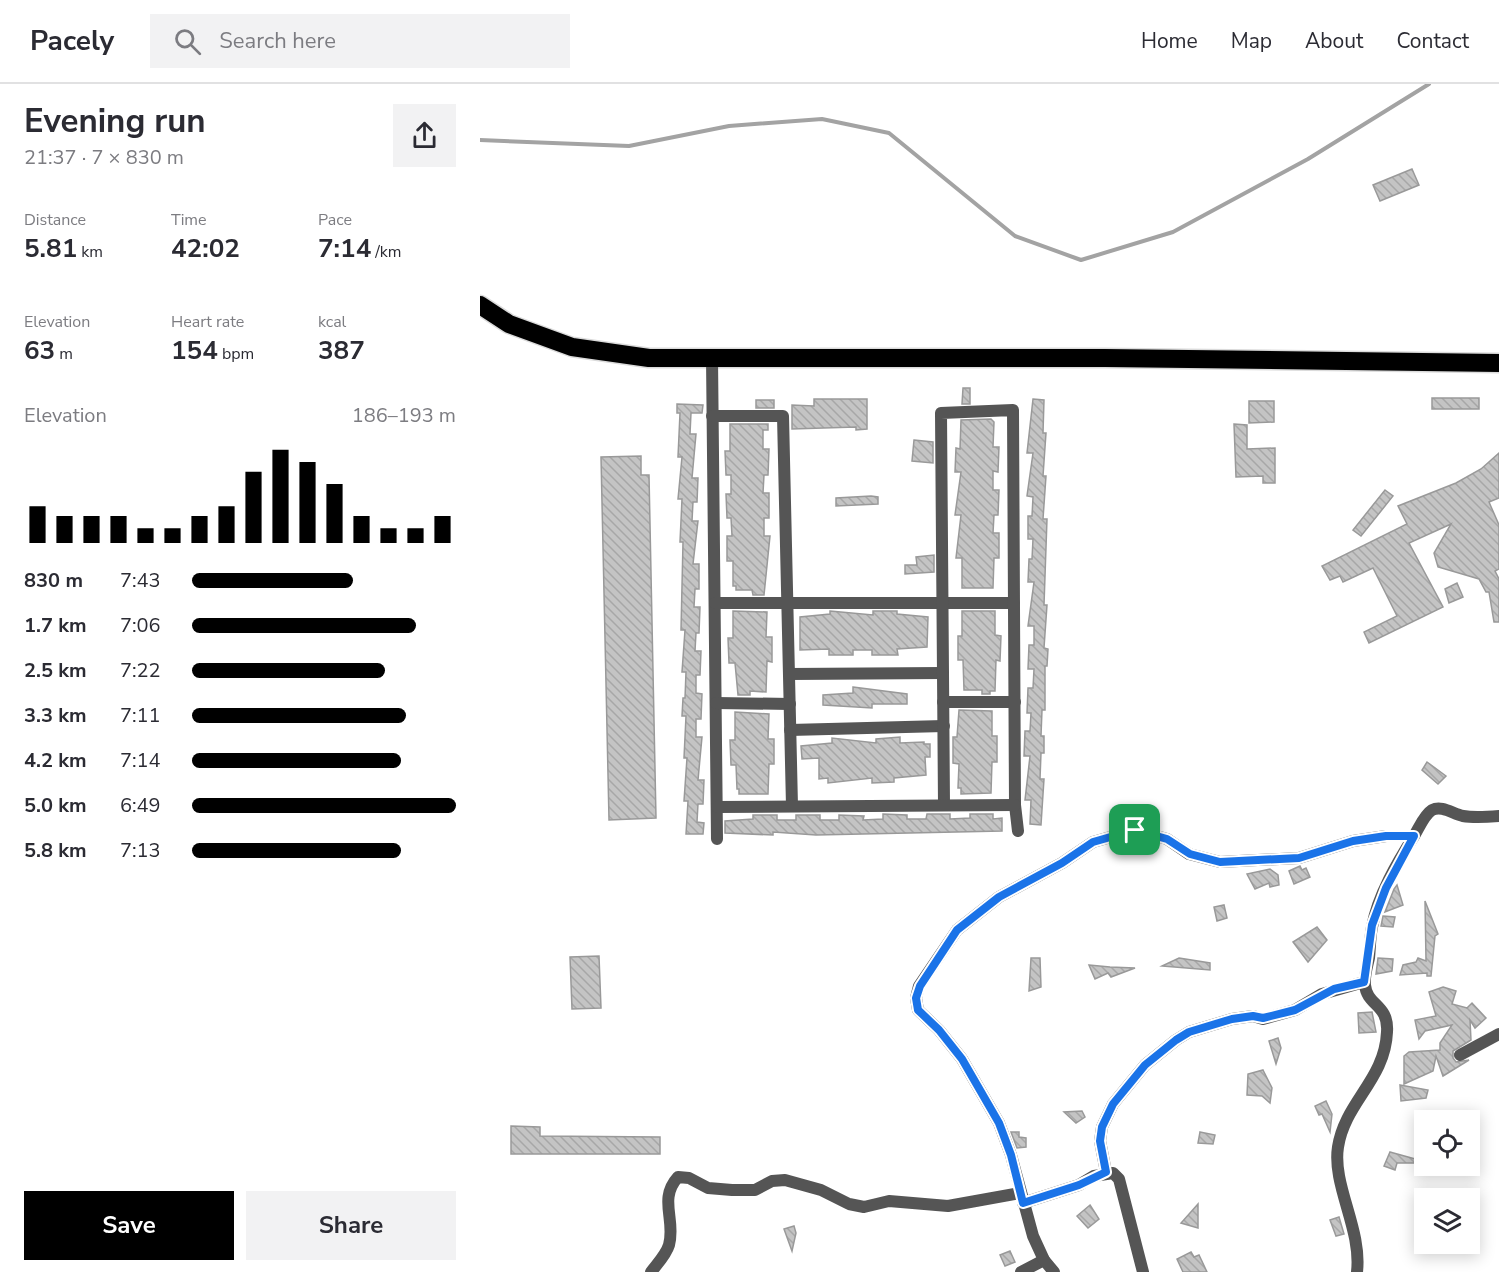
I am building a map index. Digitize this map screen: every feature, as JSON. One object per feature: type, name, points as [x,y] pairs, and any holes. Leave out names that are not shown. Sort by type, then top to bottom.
[{"type":"highway","points":[[480,305],[508,324],[572,347],[649,358],[1105,358],[1499,363]]},
{"type":"street","points":[[712,358],[717,839]]},
{"type":"street","points":[[944,805],[941,413],[1013,410],[1015,805],[1018,831]]},
{"type":"street","points":[[712,416],[783,416],[792,806]]},
{"type":"street","points":[[715,603],[1014,603]]},
{"type":"street","points":[[789,674],[943,673]]},
{"type":"street","points":[[943,702],[1015,702]]},
{"type":"street","points":[[716,703],[790,704]]},
{"type":"street","points":[[790,730],[944,726]]},
{"type":"street","points":[[717,807],[1015,805]]},
{"type":"street","points":[[1357,1272],[1355,1234],[1340,1171],[1338,1149],[1350,1112],[1376,1075],[1384,1057],[1388,1029],[1384,1013],[1368,995],[1364,982],[1372,925],[1386,888],[1414,836],[1433,810],[1443,808],[1463,816],[1499,816]]},
{"type":"street","points":[[1054,1272],[1044,1260],[1021,1198],[1011,1155],[999,1123],[962,1059],[939,1030],[918,1010],[916,998],[920,986],[957,930],[999,897],[1062,863],[1093,842],[1135,830],[1167,839],[1190,854],[1220,862],[1299,858],[1353,841],[1386,836],[1414,836]]},
{"type":"street","points":[[1106,1172],[1100,1141],[1102,1127],[1113,1104],[1145,1065],[1176,1040],[1189,1032],[1232,1019],[1253,1016],[1263,1018],[1295,1010],[1334,989],[1364,982]]},
{"type":"street","points":[[1460,1055],[1499,1034]]},
{"type":"street","points":[[651,1272],[669,1244],[666,1204],[671,1185],[678,1177],[689,1178],[708,1188],[732,1190],[755,1190],[772,1181],[785,1180],[821,1190],[849,1204],[864,1207],[889,1201],[948,1206],[1021,1198],[1079,1185],[1106,1172],[1113,1173],[1119,1179],[1143,1272]]},
{"type":"street","points":[[1021,1272],[1044,1260]]},
{"type":"building","points":[[1412,169],[1419,185],[1380,201],[1373,185]]},
{"type":"building","points":[[963,388],[970,388],[970,404],[962,404]]},
{"type":"building","points":[[1432,398],[1479,398],[1479,409],[1432,409]]},
{"type":"building","points":[[814,399],[867,399],[867,429],[856,430],[856,427],[792,429],[792,405],[814,406]]},
{"type":"building","points":[[1033,399],[1044,400],[1043,433],[1046,433],[1043,519],[1047,519],[1044,605],[1047,605],[1044,648],[1048,649],[1047,666],[1045,666],[1045,710],[1042,710],[1041,736],[1044,736],[1044,753],[1041,753],[1040,779],[1044,779],[1041,825],[1030,824],[1031,800],[1025,800],[1030,756],[1024,756],[1025,731],[1030,731],[1031,713],[1027,713],[1028,688],[1033,688],[1034,669],[1028,669],[1029,645],[1034,645],[1034,626],[1028,626],[1034,582],[1028,582],[1033,539],[1028,539],[1028,516],[1032,516],[1033,497],[1027,496],[1033,453],[1027,453]]},
{"type":"building","points":[[756,400],[774,400],[774,408],[756,408]]},
{"type":"building","points":[[1249,401],[1274,401],[1274,422],[1249,423]]},
{"type":"building","points":[[677,404],[703,405],[702,413],[691,413],[690,434],[696,434],[692,478],[698,478],[697,502],[693,502],[692,521],[698,521],[693,564],[699,564],[699,589],[695,589],[694,607],[700,607],[699,633],[696,633],[695,651],[701,651],[700,675],[696,675],[696,693],[702,694],[701,719],[696,719],[696,737],[702,737],[698,780],[704,780],[703,804],[698,804],[697,822],[704,823],[703,834],[686,834],[688,801],[684,801],[687,758],[684,758],[686,716],[682,716],[686,672],[682,672],[685,630],[681,630],[683,542],[680,542],[682,499],[678,499],[682,457],[678,457],[680,413],[677,413]]},
{"type":"building","points":[[991,419],[994,422],[993,447],[999,447],[998,472],[993,471],[993,490],[999,490],[998,515],[994,515],[993,533],[999,533],[999,558],[994,558],[993,588],[962,588],[962,558],[956,558],[961,515],[955,515],[961,472],[955,472],[956,448],[960,449],[961,420]]},
{"type":"building","points":[[730,424],[768,424],[768,430],[763,430],[763,449],[769,449],[768,475],[764,475],[763,493],[769,493],[769,518],[764,518],[764,536],[770,536],[764,595],[753,595],[752,590],[736,590],[736,586],[733,586],[733,561],[727,561],[727,536],[732,536],[731,518],[727,518],[726,494],[731,494],[731,475],[726,475],[725,451],[730,451]]},
{"type":"building","points":[[1234,424],[1247,425],[1247,449],[1275,448],[1275,483],[1263,483],[1263,476],[1236,477]]},
{"type":"building","points":[[914,440],[933,442],[933,463],[912,461]]},
{"type":"building","points":[[1499,453],[1499,498],[1489,502],[1499,525],[1499,569],[1495,571],[1499,579],[1499,622],[1494,622],[1489,592],[1486,592],[1479,579],[1438,567],[1434,553],[1451,524],[1409,543],[1443,607],[1369,643],[1364,632],[1397,616],[1373,568],[1343,582],[1340,576],[1330,580],[1322,566],[1407,524],[1398,506],[1456,483],[1481,469]]},
{"type":"building","points":[[641,456],[641,475],[649,475],[656,818],[609,820],[601,457]]},
{"type":"building","points":[[1385,490],[1393,496],[1361,536],[1353,530]]},
{"type":"building","points":[[878,497],[878,504],[836,506],[836,498]]},
{"type":"building","points":[[934,555],[934,572],[905,574],[905,565],[917,565],[916,557]]},
{"type":"building","points":[[1457,583],[1463,597],[1449,603],[1445,589]]},
{"type":"building","points":[[733,611],[767,612],[766,637],[772,637],[772,662],[767,661],[766,692],[750,691],[750,695],[738,695],[735,663],[729,663],[728,638],[733,638]]},
{"type":"building","points":[[830,611],[873,615],[873,611],[897,611],[897,614],[928,617],[927,647],[897,649],[898,655],[872,655],[872,650],[853,650],[853,655],[829,655],[829,649],[800,650],[800,617],[830,614]]},
{"type":"building","points":[[962,611],[995,611],[995,635],[1001,636],[1000,661],[996,660],[995,691],[990,691],[990,694],[982,694],[982,690],[964,690],[963,660],[958,660],[958,636],[962,636]]},
{"type":"building","points":[[853,687],[907,694],[907,704],[872,704],[872,708],[823,705],[823,695],[853,693]]},
{"type":"building","points":[[959,710],[992,711],[992,736],[997,736],[997,762],[992,762],[991,793],[961,794],[961,788],[958,788],[959,764],[953,763],[953,737],[957,737]]},
{"type":"building","points":[[735,712],[769,714],[768,739],[774,739],[774,764],[769,764],[768,794],[739,794],[736,765],[731,765],[730,740],[735,740]]},
{"type":"building","points":[[900,737],[900,743],[930,744],[930,757],[925,757],[926,775],[894,778],[894,782],[872,783],[872,778],[828,783],[828,778],[819,779],[819,758],[802,759],[801,746],[832,743],[832,738],[876,743],[876,739]]},
{"type":"building","points":[[1427,762],[1446,776],[1438,784],[1422,770]]},
{"type":"building","points":[[883,814],[907,815],[907,819],[926,819],[927,814],[950,814],[950,819],[970,818],[970,814],[993,814],[993,819],[1002,818],[1002,831],[816,835],[773,832],[773,835],[725,833],[725,821],[753,819],[753,815],[777,815],[777,820],[796,820],[796,815],[820,815],[820,820],[839,820],[839,815],[864,816],[863,820],[883,819]]},
{"type":"building","points":[[1300,866],[1302,870],[1306,868],[1310,877],[1294,884],[1289,871]]},
{"type":"building","points":[[1270,869],[1278,875],[1279,885],[1270,887],[1269,883],[1255,889],[1247,874]]},
{"type":"building","points":[[1397,885],[1403,905],[1385,912],[1394,889]]},
{"type":"building","points":[[1425,901],[1438,934],[1435,936],[1431,976],[1427,976],[1427,973],[1400,975],[1403,965],[1416,962],[1418,958],[1426,961]]},
{"type":"building","points":[[1224,905],[1227,918],[1217,921],[1214,907]]},
{"type":"building","points":[[1383,916],[1395,917],[1393,927],[1381,926]]},
{"type":"building","points":[[1317,927],[1327,940],[1308,962],[1293,942]]},
{"type":"building","points":[[599,956],[601,1008],[572,1009],[570,957]]},
{"type":"building","points":[[1031,958],[1040,958],[1041,987],[1029,991]]},
{"type":"building","points":[[1179,958],[1210,963],[1210,970],[1162,966]]},
{"type":"building","points":[[1378,958],[1393,959],[1392,971],[1376,974]]},
{"type":"building","points":[[1089,965],[1135,968],[1111,977],[1108,973],[1095,979]]},
{"type":"building","points":[[1443,987],[1456,991],[1452,1004],[1467,1008],[1472,1003],[1486,1018],[1475,1028],[1470,1020],[1471,1040],[1453,1051],[1453,1058],[1456,1062],[1469,1060],[1443,1076],[1436,1056],[1433,1071],[1404,1084],[1404,1056],[1409,1052],[1440,1050],[1440,1043],[1452,1025],[1425,1031],[1419,1039],[1415,1020],[1436,1016],[1429,992]]},
{"type":"building","points":[[1372,1012],[1376,1032],[1359,1033],[1358,1013]]},
{"type":"building","points":[[1278,1038],[1281,1048],[1276,1064],[1269,1041]]},
{"type":"building","points":[[1263,1070],[1272,1088],[1270,1103],[1262,1096],[1247,1095],[1248,1074]]},
{"type":"building","points":[[1400,1085],[1428,1090],[1426,1098],[1401,1101]]},
{"type":"building","points":[[1326,1101],[1332,1114],[1330,1132],[1322,1114],[1319,1115],[1315,1106]]},
{"type":"building","points":[[1082,1111],[1085,1117],[1076,1123],[1064,1112]]},
{"type":"building","points":[[511,1126],[540,1127],[540,1136],[660,1137],[660,1154],[511,1154]]},
{"type":"building","points":[[1011,1132],[1019,1132],[1019,1137],[1026,1138],[1026,1147],[1017,1148]]},
{"type":"building","points":[[1200,1132],[1215,1135],[1213,1144],[1198,1143]]},
{"type":"building","points":[[1390,1152],[1414,1159],[1414,1163],[1397,1163],[1395,1170],[1384,1166]]},
{"type":"building","points":[[1198,1204],[1198,1228],[1181,1223]]},
{"type":"building","points":[[1090,1205],[1099,1219],[1088,1228],[1077,1216]]},
{"type":"building","points":[[1339,1217],[1344,1234],[1336,1236],[1330,1220]]},
{"type":"building","points":[[794,1226],[796,1233],[792,1251],[784,1229]]},
{"type":"building","points":[[1010,1251],[1015,1262],[1005,1266],[1000,1255]]},
{"type":"building","points":[[1191,1252],[1194,1257],[1199,1255],[1207,1272],[1183,1272],[1177,1259]]},
{"type":"waterway","points":[[480,140],[629,146],[729,126],[822,119],[889,133],[1015,236],[1081,260],[1173,232],[1308,159],[1429,84]]},
{"type":"route","points":[[1135,830],[1167,839],[1190,854],[1203,859],[1220,862],[1299,858],[1353,841],[1386,836],[1414,836],[1386,888],[1372,925],[1364,982],[1334,989],[1295,1010],[1263,1018],[1253,1016],[1232,1019],[1189,1032],[1176,1040],[1128,1082],[1113,1104],[1102,1127],[1100,1141],[1106,1172],[1079,1185],[1023,1203],[1011,1155],[999,1123],[962,1059],[939,1030],[918,1010],[916,998],[926,974],[957,930],[999,897],[1062,863],[1093,842],[1135,830]]}]
